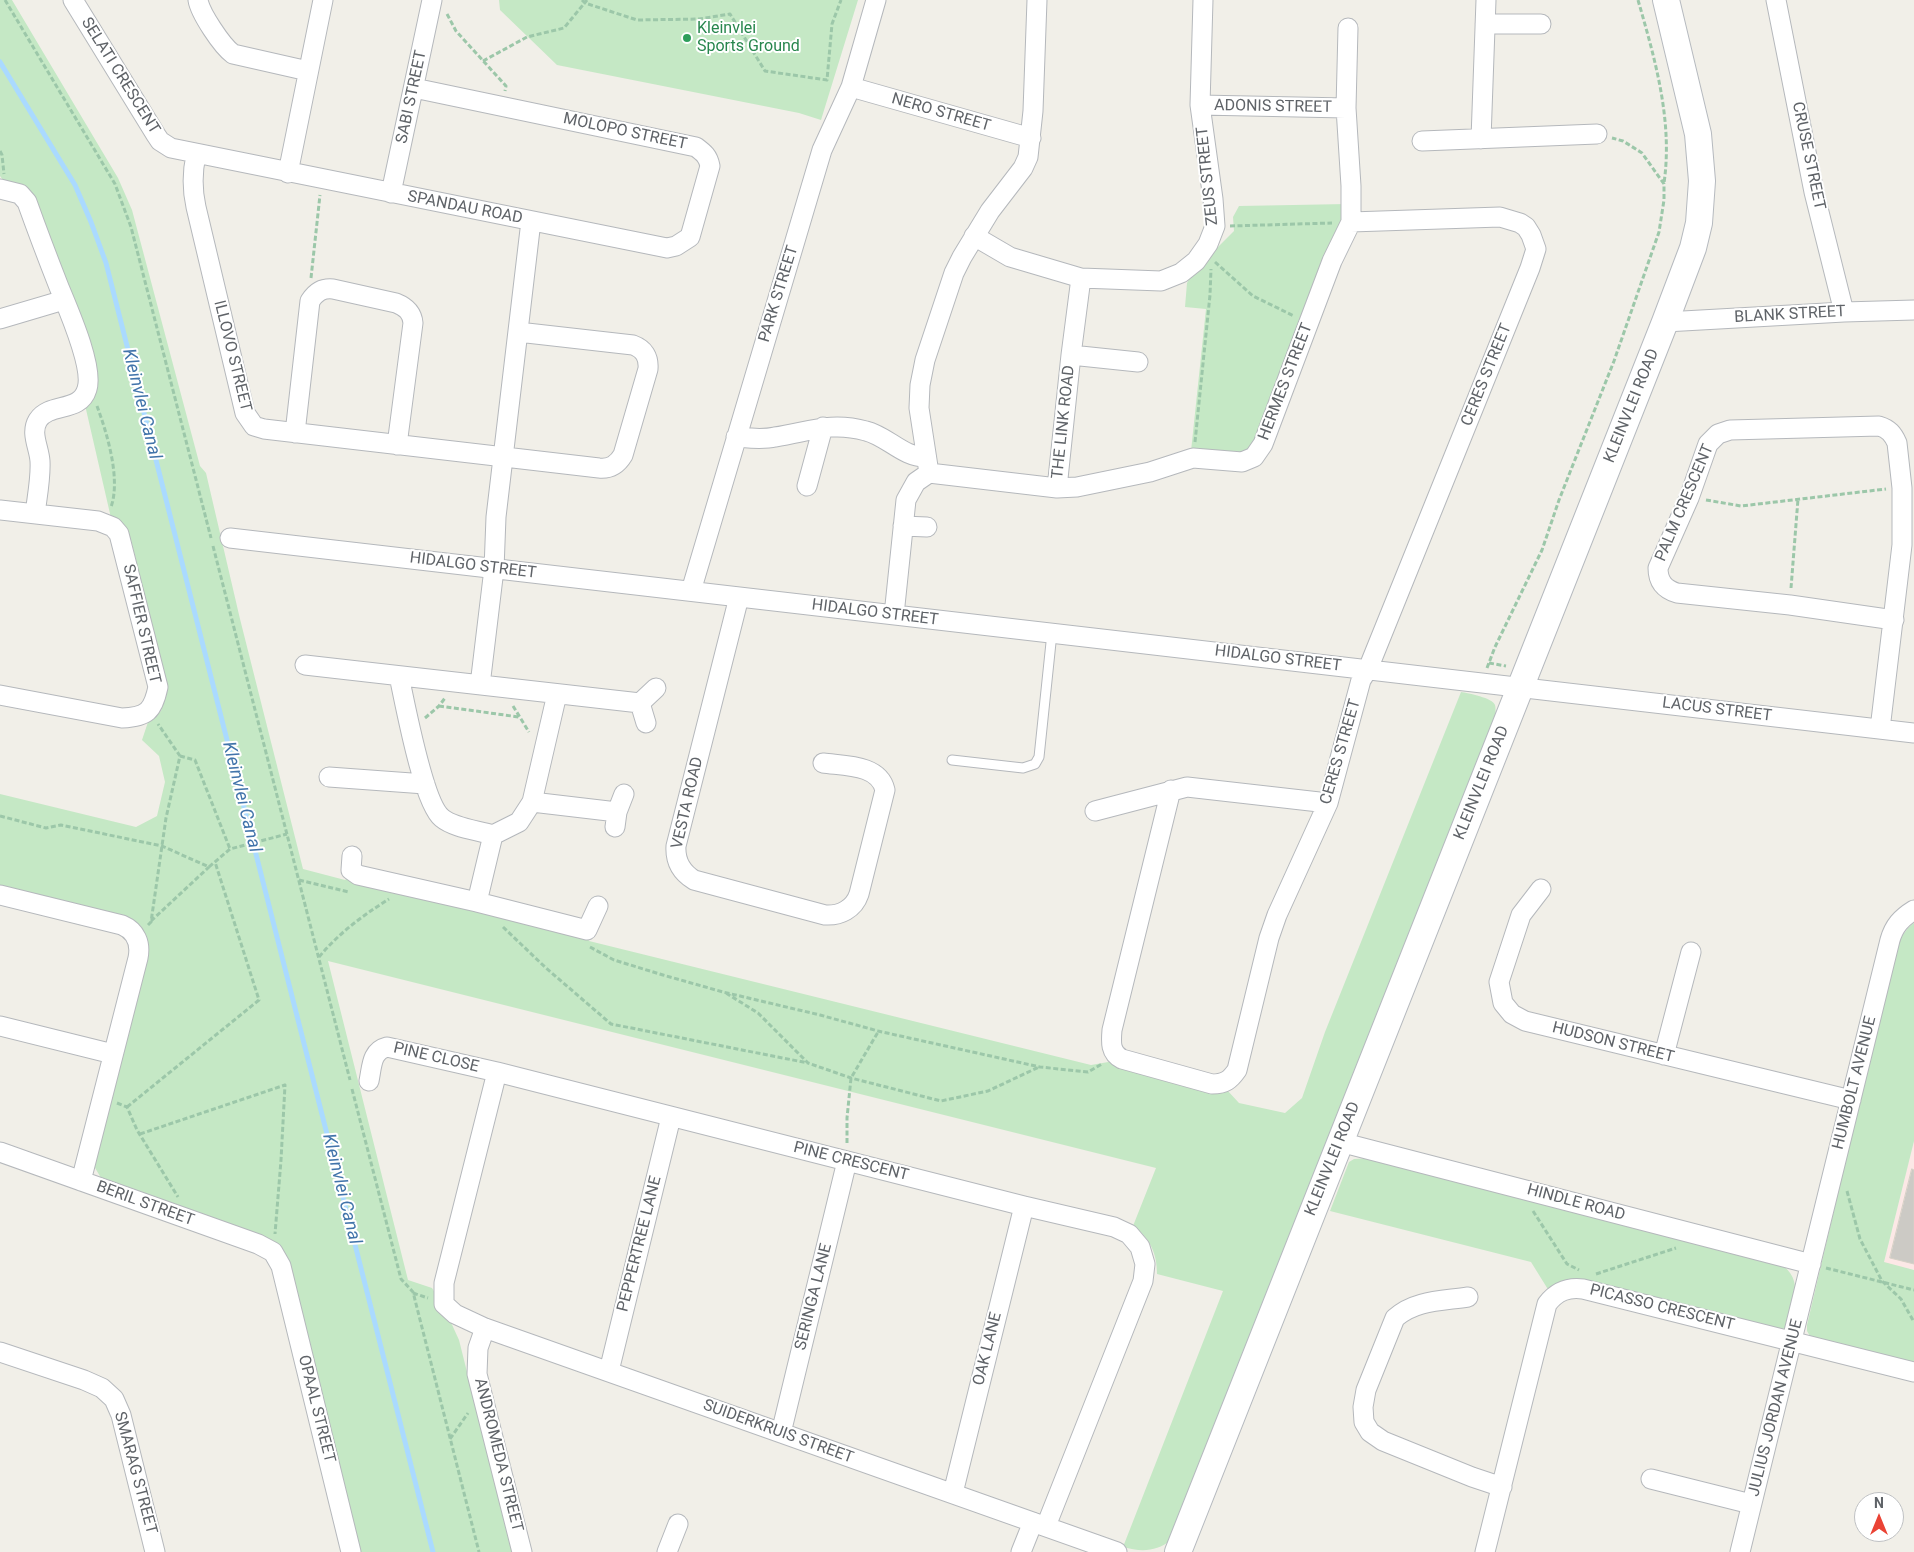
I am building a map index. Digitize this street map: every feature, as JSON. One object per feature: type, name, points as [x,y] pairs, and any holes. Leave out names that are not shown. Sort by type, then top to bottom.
[{"type":"street","name":"SELATI CRESCENT","points":[[73,0],[160,141],[170,148],[196,155],[288,173]]},
{"type":"street","points":[[198,0],[200,9],[225,46],[233,54],[308,71]]},
{"type":"street","points":[[288,173],[323,0]]},
{"type":"street","name":"PARK STREET","points":[[691,591],[822,150],[850,87],[876,0]]},
{"type":"street","points":[[894,615],[906,500],[927,465],[919,408],[920,385],[925,360],[954,273],[974,236],[990,211],[1023,168],[1028,157],[1035,76],[1037,0]]},
{"type":"street","name":"ZEUS STREET","points":[[974,236],[1010,257],[1081,278],[1151,282],[1171,278],[1187,269],[1204,251],[1214,233],[1215,226],[1200,105],[1204,0]]},
{"type":"street","points":[[1481,139],[1486,0]]},
{"type":"street","name":"KLEINVLEI ROAD","points":[[1178,1552],[1340,1142],[1517,677],[1665,322],[1693,248],[1699,223],[1702,181],[1698,134],[1666,0]]},
{"type":"street","name":"CRUSE STREET","points":[[1776,0],[1814,192],[1844,312]]},
{"type":"street","name":"SABI STREET","points":[[391,193],[414,88],[438,4]]},
{"type":"street","points":[[1485,24],[1541,24]]},
{"type":"street","name":"ADONIS STREET","points":[[1348,28],[1346,108],[1351,186],[1351,222]]},
{"type":"street","name":"NERO STREET","points":[[850,87],[1031,138]]},
{"type":"street","name":"MOLOPO STREET","points":[[414,88],[696,147],[708,158],[710,166],[708,175],[690,237],[676,246],[667,248],[531,221]]},
{"type":"street","name":"ADONIS STREET","points":[[1200,105],[1346,108]]},
{"type":"street","points":[[1422,141],[1597,134]]},
{"type":"street","name":"ILLOVO STREET","points":[[196,155],[193,167],[193,191],[245,413],[250,422],[259,428],[605,469],[616,464],[623,455],[648,369],[649,363],[645,353],[633,345],[518,332]]},
{"type":"street","name":"SPANDAU ROAD","points":[[288,173],[531,221],[496,517],[494,569],[480,685]]},
{"type":"street","points":[[0,189],[20,194],[26,202],[78,336],[88,375],[87,388],[82,398],[75,404],[46,413],[39,419],[36,425],[34,434],[40,460],[40,472],[35,514]]},
{"type":"street","name":"CERES STREET","points":[[1117,1056],[1128,1061],[1212,1084],[1221,1084],[1228,1081],[1239,1066],[1268,938],[1277,914],[1328,803],[1361,680],[1368,669],[1536,249],[1526,227],[1520,223],[1500,217],[1351,222]]},
{"type":"street","name":"HERMES STREET","points":[[736,437],[773,438],[823,427],[839,426],[867,431],[914,455],[927,465],[1057,488],[1142,474],[1193,458],[1242,462],[1254,457],[1263,444],[1332,261],[1351,222]]},
{"type":"street","name":"THE LINK ROAD","points":[[1057,488],[1081,278]]},
{"type":"street","points":[[295,433],[309,307],[314,296],[322,290],[332,289],[396,303],[402,305],[410,313],[413,323],[397,445]]},
{"type":"street","points":[[0,319],[64,300]]},
{"type":"street","name":"BLANK STREET","points":[[1665,322],[1914,310]]},
{"type":"street","name":"THE LINK ROAD","points":[[1071,355],[1138,362]]},
{"type":"street","name":"PALM CRESCENT","points":[[1880,729],[1894,620],[1902,545],[1902,488],[1897,443],[1894,437],[1886,428],[1879,426],[1730,430],[1718,434],[1708,444],[1688,498],[1658,568],[1659,579],[1665,588],[1677,593],[1790,605],[1894,620]]},
{"type":"street","points":[[807,486],[823,427]]},
{"type":"street","points":[[0,510],[98,521]]},
{"type":"street","name":"SAFFIER STREET","points":[[98,521],[113,527],[119,534],[157,678],[157,694],[149,711]]},
{"type":"street","points":[[903,526],[927,527]]},
{"type":"street","name":"HIDALGO STREET","points":[[230,538],[1368,669],[1517,677]]},
{"type":"street","name":"VESTA ROAD","points":[[740,597],[676,846],[676,859],[682,872],[694,880],[825,914],[835,915],[846,911],[856,902],[860,894],[885,790],[883,782],[866,769],[823,763]]},
{"type":"street","points":[[305,665],[640,703],[656,688]]},
{"type":"street","points":[[399,676],[410,729],[430,801],[436,812],[451,823],[493,835],[519,822],[532,802],[556,694]]},
{"type":"street","name":"LACUS STREET","points":[[1517,677],[1880,729],[1914,732]]},
{"type":"street","points":[[0,695],[122,718],[137,717],[149,711]]},
{"type":"street","points":[[640,703],[646,724]]},
{"type":"street","points":[[329,776],[425,784]]},
{"type":"street","points":[[1095,811],[1179,788],[1196,787],[1328,803]]},
{"type":"street","points":[[1117,1056],[1112,1050],[1112,1030],[1172,790]]},
{"type":"street","points":[[532,802],[618,811]]},
{"type":"street","points":[[477,902],[493,835]]},
{"type":"street","points":[[352,856],[350,867],[354,873],[364,877],[477,902],[587,930],[598,906]]},
{"type":"street","name":"HUDSON STREET","points":[[1541,889],[1522,915],[1500,976],[1501,997],[1508,1010],[1525,1021],[1851,1100]]},
{"type":"street","points":[[0,895],[122,925],[128,928],[136,937],[140,951],[81,1181]]},
{"type":"street","name":"HUMBOLT AVENUE","points":[[1811,1264],[1892,933],[1901,919],[1914,910]]},
{"type":"street","points":[[1664,1055],[1691,952]]},
{"type":"street","points":[[0,1026],[113,1054]]},
{"type":"street","name":"PINE CLOSE","points":[[369,1081],[375,1054],[379,1049],[387,1047],[497,1072]]},
{"type":"street","name":"PINE CRESCENT","points":[[497,1072],[1122,1230],[1129,1234],[1140,1247],[1145,1264],[1143,1281],[1039,1524],[1021,1552]]},
{"type":"street","name":"SUIDERKRUIS STREET","points":[[497,1072],[444,1283],[444,1304],[455,1314],[485,1328],[1117,1552]]},
{"type":"street","name":"PEPPERTREE LANE","points":[[609,1371],[671,1116]]},
{"type":"street","name":"HINDLE ROAD","points":[[1340,1142],[1811,1264]]},
{"type":"street","name":"BERIL STREET","points":[[0,1152],[266,1247],[277,1259]]},
{"type":"street","name":"SERINGA LANE","points":[[781,1433],[847,1161]]},
{"type":"street","name":"OAK LANE","points":[[953,1493],[1024,1206]]},
{"type":"street","name":"OPAAL STREET","points":[[277,1259],[351,1552]]},
{"type":"street","name":"JULIUS JORDAN AVENUE","points":[[1740,1552],[1811,1264]]},
{"type":"street","name":"PICASSO CRESCENT","points":[[1485,1552],[1547,1304],[1555,1295],[1566,1289],[1587,1282],[1793,1341],[1914,1372]]},
{"type":"street","points":[[1468,1298],[1420,1304],[1404,1310],[1395,1318],[1366,1390],[1362,1407],[1364,1422],[1370,1432],[1383,1441],[1502,1487]]},
{"type":"street","name":"ANDROMEDA STREET","points":[[485,1328],[478,1348],[477,1374],[522,1552]]},
{"type":"street","name":"SMARAG STREET","points":[[0,1352],[84,1380],[102,1388],[114,1399],[121,1415],[155,1552]]},
{"type":"street","points":[[1651,1479],[1752,1504]]},
{"type":"street","points":[[668,1552],[678,1524]]},
{"type":"lane","points":[[952,760],[1023,768],[1035,764],[1038,757],[1052,633]]},
{"type":"path","points":[[5,0],[114,184],[131,227],[401,1279],[413,1292],[479,1552]]},
{"type":"path","points":[[483,61],[527,37],[564,28],[585,1],[637,20],[699,19],[730,14],[765,71],[828,80],[832,24],[841,0]]},
{"type":"path","points":[[1485,672],[1495,647],[1542,550],[1559,500],[1614,361],[1659,232],[1664,200],[1667,144],[1662,99],[1650,42],[1638,0]]},
{"type":"path","points":[[438,4],[456,31],[506,86],[503,107]]},
{"type":"path","points":[[1597,134],[1623,141],[1642,154],[1664,184]]},
{"type":"path","points":[[314,296],[310,270],[323,180]]},
{"type":"path","points":[[1215,226],[1351,222]]},
{"type":"path","points":[[1193,458],[1210,296],[1212,258],[1253,296],[1309,322]]},
{"type":"path","points":[[87,388],[96,402],[106,430],[114,477],[112,506],[98,521]]},
{"type":"path","points":[[1688,498],[1741,506],[1902,488]]},
{"type":"path","points":[[1790,605],[1798,499]]},
{"type":"path","points":[[1489,663],[1517,677]]},
{"type":"path","points":[[410,729],[440,706],[458,682]]},
{"type":"path","points":[[504,688],[519,717],[544,753]]},
{"type":"path","points":[[440,706],[519,717]]},
{"type":"path","points":[[149,711],[180,756],[195,760],[230,849]]},
{"type":"path","points":[[151,922],[172,788],[180,756]]},
{"type":"path","points":[[0,816],[46,828],[61,825],[162,846],[210,867]]},
{"type":"path","points":[[136,937],[230,849],[287,834]]},
{"type":"path","points":[[127,1107],[260,1000],[215,862]]},
{"type":"path","points":[[318,957],[332,941],[357,920],[392,897],[396,883]]},
{"type":"path","points":[[477,902],[546,968],[611,1024],[808,1063],[851,1078],[941,1101],[988,1091],[1040,1067]]},
{"type":"path","points":[[587,930],[586,940],[591,949],[614,960],[723,992],[878,1031],[1040,1067],[1088,1072],[1117,1056]]},
{"type":"path","points":[[723,992],[758,1013],[808,1063]]},
{"type":"path","points":[[847,1161],[847,1118],[851,1078],[878,1031]]},
{"type":"path","points":[[140,1134],[285,1085],[277,1259]]},
{"type":"path","points":[[102,1098],[127,1107],[140,1134],[174,1189],[189,1220]]},
{"type":"path","points":[[1832,1179],[1846,1189],[1860,1239],[1882,1281],[1900,1299],[1914,1322]]},
{"type":"path","points":[[1519,1188],[1567,1264],[1587,1282],[1677,1247]]},
{"type":"path","points":[[1811,1264],[1914,1290]]},
{"type":"path","points":[[450,1439],[461,1426],[472,1405],[484,1402]]},
{"type":"shaded area","points":[[1914,1141],[1914,1270],[1884,1263]]},
{"type":"green space","points":[[0,0],[12,0],[118,178],[132,210],[200,466],[206,473],[240,619],[303,869],[345,880],[348,877],[587,936],[589,941],[1091,1065],[1114,1061],[1227,1090],[1239,1103],[1285,1113],[1302,1098],[1325,1032],[1461,692],[1480,696],[1493,702],[1497,715],[1171,1540],[1160,1547],[1148,1550],[1123,1547],[1223,1291],[1157,1274],[1156,1259],[1148,1241],[1133,1226],[1156,1168],[328,961],[408,1280],[432,1288],[443,1305],[459,1340],[512,1552],[360,1552],[286,1261],[101,1178],[94,1166],[145,940],[0,889],[0,794],[136,827],[157,816],[165,782],[159,756],[142,740],[148,722],[161,711],[167,692],[166,681],[131,540],[128,534],[111,518],[85,405],[77,308],[74,298],[34,201],[6,184],[0,176]]},
{"type":"green space","name":"Kleinvlei Sports Ground","points":[[499,0],[858,0],[821,120],[799,113],[557,65],[500,10]]},
{"type":"green space","points":[[1347,204],[1255,441],[1251,447],[1240,454],[1191,451],[1206,309],[1185,307],[1187,283],[1192,273],[1234,231],[1233,217],[1239,206]]},
{"type":"green space","points":[[1914,923],[1914,1141],[1884,1262],[1914,1270],[1914,1364],[1811,1338],[1807,1331],[1807,1325],[1891,968],[1901,937]]},
{"type":"green space","points":[[1369,1158],[1780,1263],[1788,1270],[1795,1285],[1794,1301],[1787,1327],[1781,1330],[1549,1291],[1531,1262],[1330,1211],[1349,1162],[1354,1159]]},
{"type":"building","points":[[1912,1169],[1914,1170],[1914,1264],[1890,1258]]},
{"type":"waterway","name":"Kleinvlei Canal","points":[[0,62],[75,185],[106,263],[433,1552]]},
{"type":"place","name":"Kleinvlei Sports Ground","points":[[687,38]]}]
